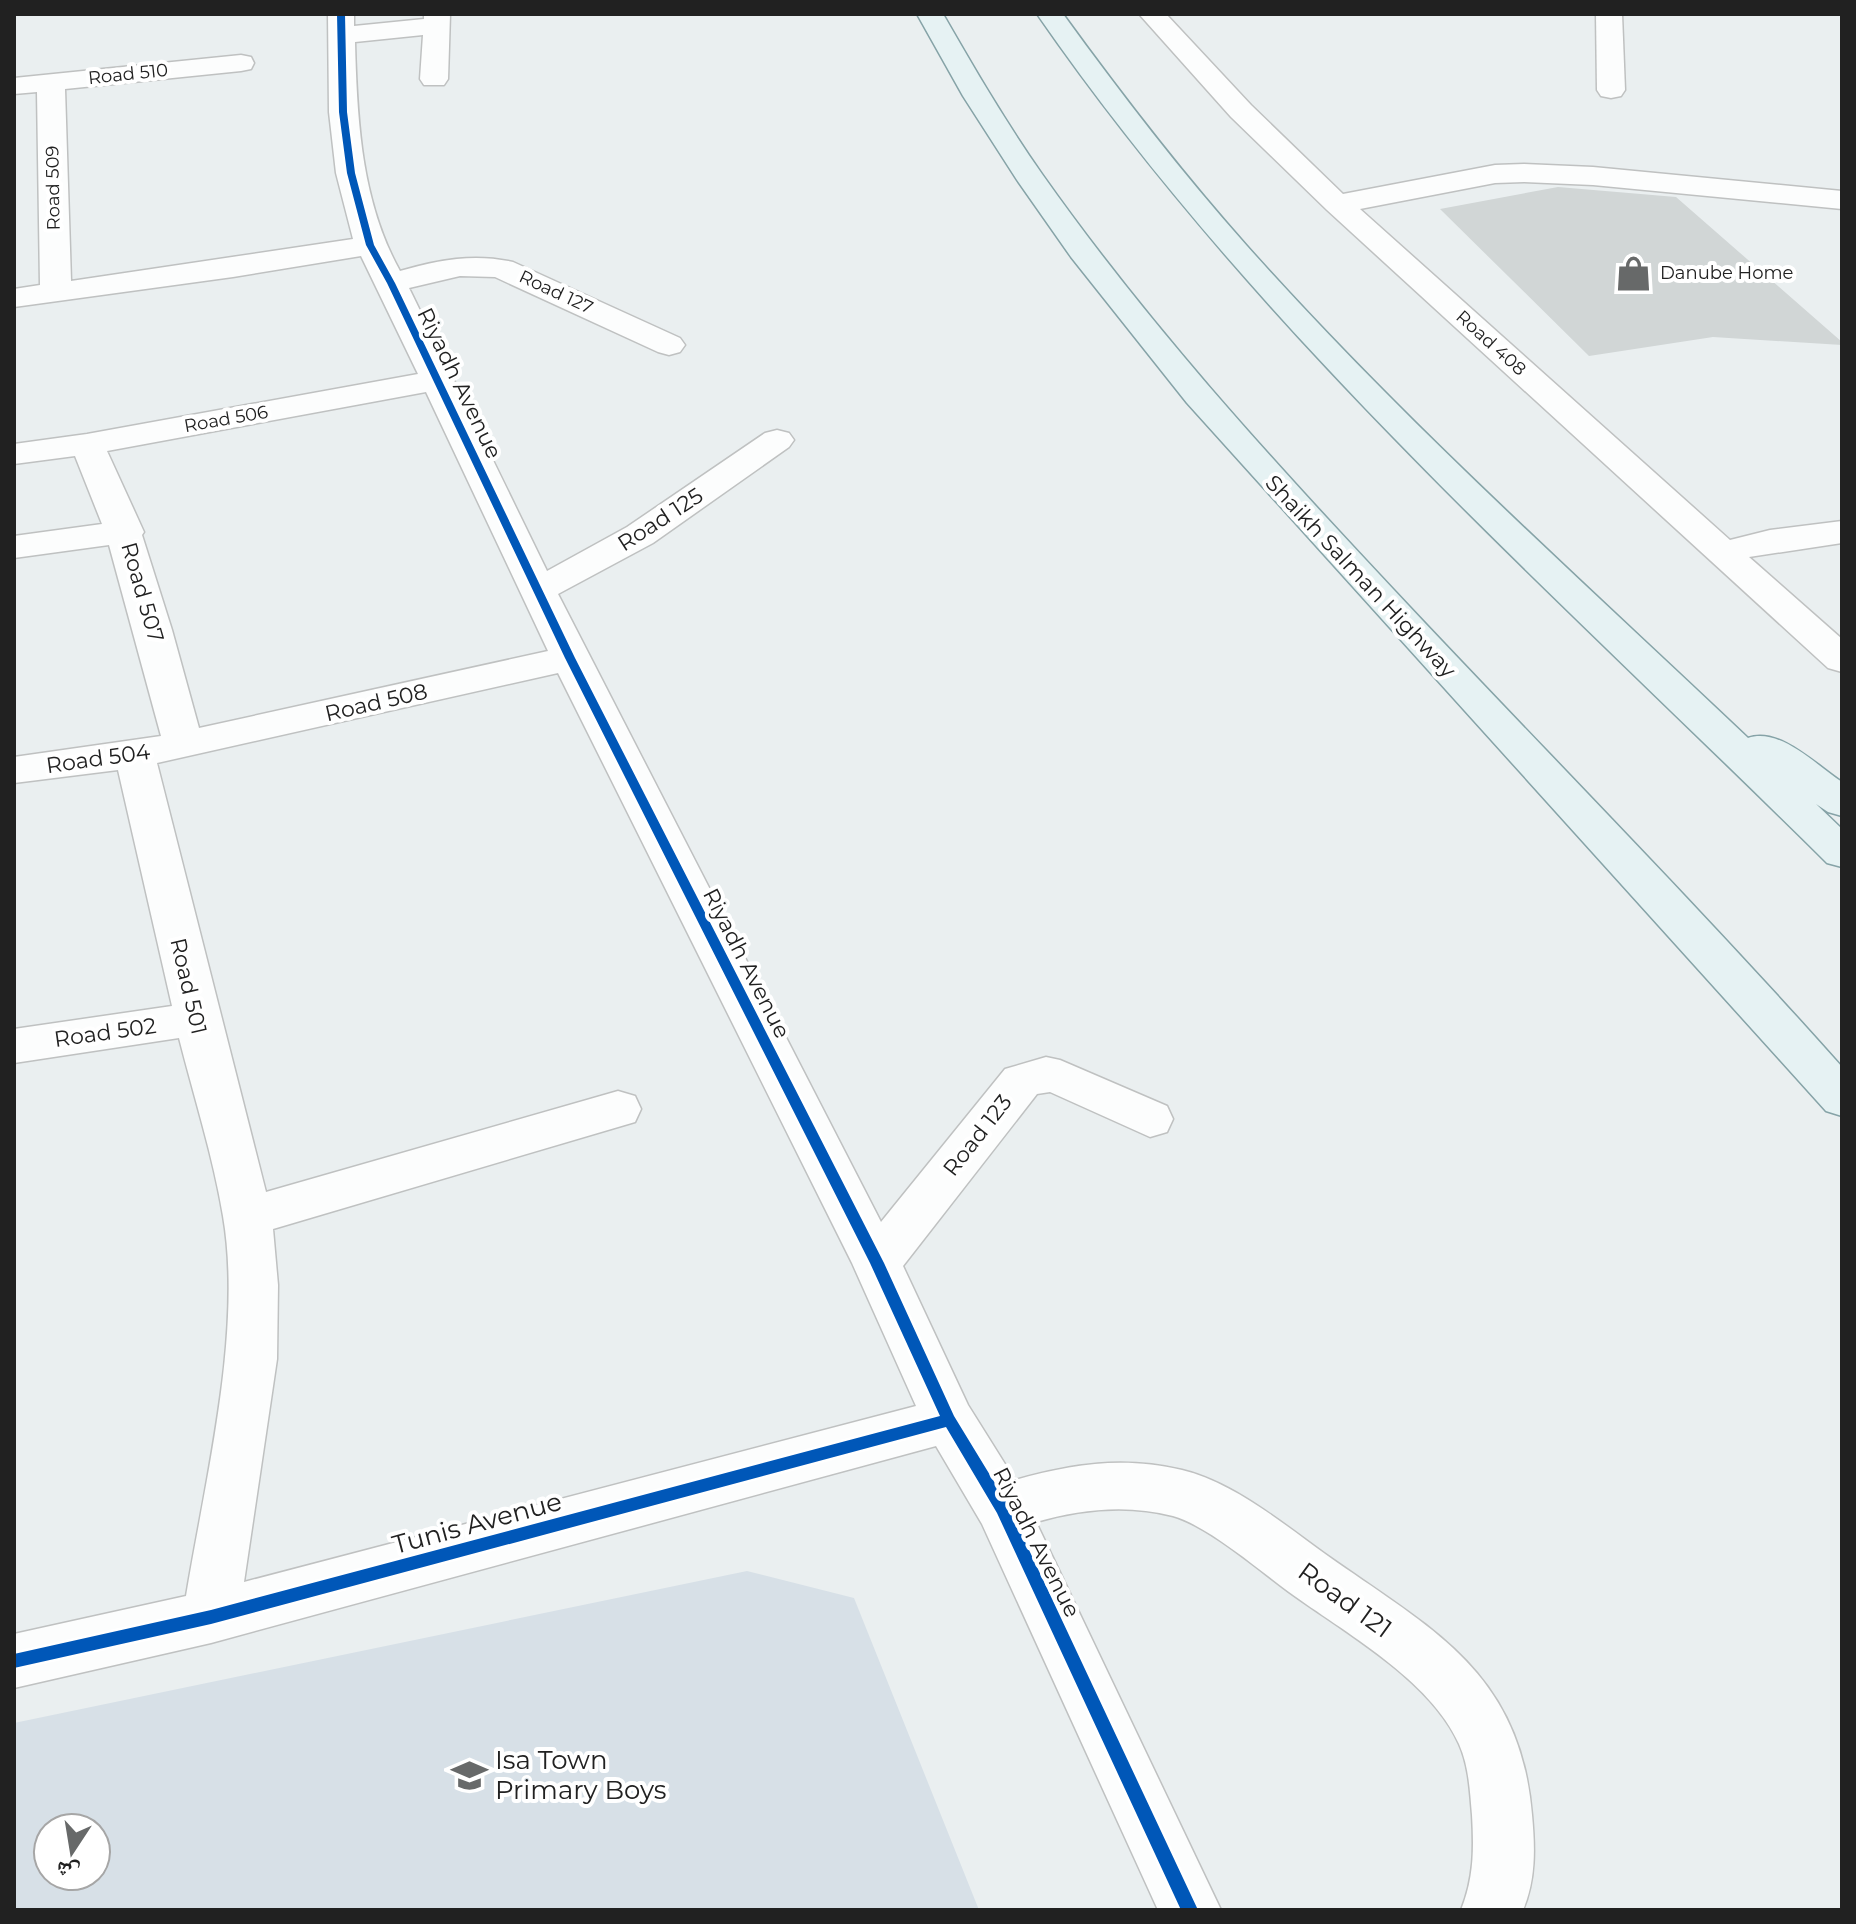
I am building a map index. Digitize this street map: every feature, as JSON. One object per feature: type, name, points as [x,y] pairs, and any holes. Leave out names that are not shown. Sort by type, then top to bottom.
[{"type":"main road","name":"Shaikh Salman Highway","points":[[930,14],[1002,141],[1045,202],[1203,402],[1312,525],[1680,918],[1842,1098]]},
{"type":"main road","points":[[1050,14],[1175,180],[1325,351],[1451,479],[1842,853]]},
{"type":"main road","points":[[1705,720],[1751,741],[1842,802]]},
{"type":"street","name":"Road 408","points":[[1152,14],[1241,111],[1337,204],[1842,660]]},
{"type":"street","points":[[1609,14],[1611,90]]},
{"type":"street","points":[[341,24],[437,20],[434,79]]},
{"type":"street","name":"Riyadh Avenue","points":[[341,24],[351,173],[370,245],[570,658],[877,1263],[949,1420],[1002,1508],[1190,1910]]},
{"type":"street","name":"Road 510","points":[[14,86],[241,63]]},
{"type":"street","name":"Road 509","points":[[51,82],[56,293]]},
{"type":"street","points":[[1337,204],[1495,174],[1524,173],[1593,176],[1842,200]]},
{"type":"street","points":[[1798,196],[1824,213],[1842,220]]},
{"type":"street","points":[[14,298],[370,245]]},
{"type":"street","name":"Road 127","points":[[391,283],[445,268],[485,266],[502,269],[669,345]]},
{"type":"street","name":"Road 506","points":[[14,454],[87,444],[437,380]]},
{"type":"street","name":"Road 125","points":[[537,591],[640,535],[777,440]]},
{"type":"street","name":"Road 507","points":[[87,444],[126,532],[142,581],[183,745]]},
{"type":"street","points":[[14,547],[126,532]]},
{"type":"street","points":[[1724,552],[1784,539],[1842,532]]},
{"type":"street","name":"Road 508","points":[[183,745],[570,658]]},
{"type":"street","name":"Road 504","points":[[14,770],[135,755],[183,745]]},
{"type":"street","name":"Road 501","points":[[135,755],[197,1019],[248,1217],[253,1285],[251,1359],[211,1617]]},
{"type":"street","name":"Road 502","points":[[14,1046],[197,1019]]},
{"type":"street","name":"Road 123","points":[[877,1263],[1021,1081],[1046,1074],[1060,1077],[1150,1119]]},
{"type":"street","points":[[248,1217],[618,1109]]},
{"type":"street","name":"Tunis Avenue","points":[[14,1661],[211,1617],[949,1420]]},
{"type":"street","name":"Road 121","points":[[1002,1508],[1094,1485],[1131,1485],[1183,1494],[1216,1510],[1253,1534],[1427,1659],[1452,1683],[1474,1712],[1490,1743],[1497,1769],[1505,1864],[1492,1910]]},
{"type":"shaded area","name":"Isa Town Primary Boys","points":[[747,1571],[854,1598],[979,1910],[14,1910],[14,1723]]},
{"type":"building","name":"Danube Home","points":[[1558,187],[1676,197],[1842,345],[1713,337],[1589,356],[1440,209]]},
{"type":"cycle path","points":[[341,14],[343,112],[351,173],[370,245],[570,658],[877,1263],[949,1420],[1002,1508],[1190,1910]]},
{"type":"cycle path","points":[[14,1661],[211,1617],[949,1420]]},
{"type":"place","name":"Danube Home","points":[[1634,273]]},
{"type":"place","name":"Isa Town Primary Boys","points":[[469,1775]]}]
